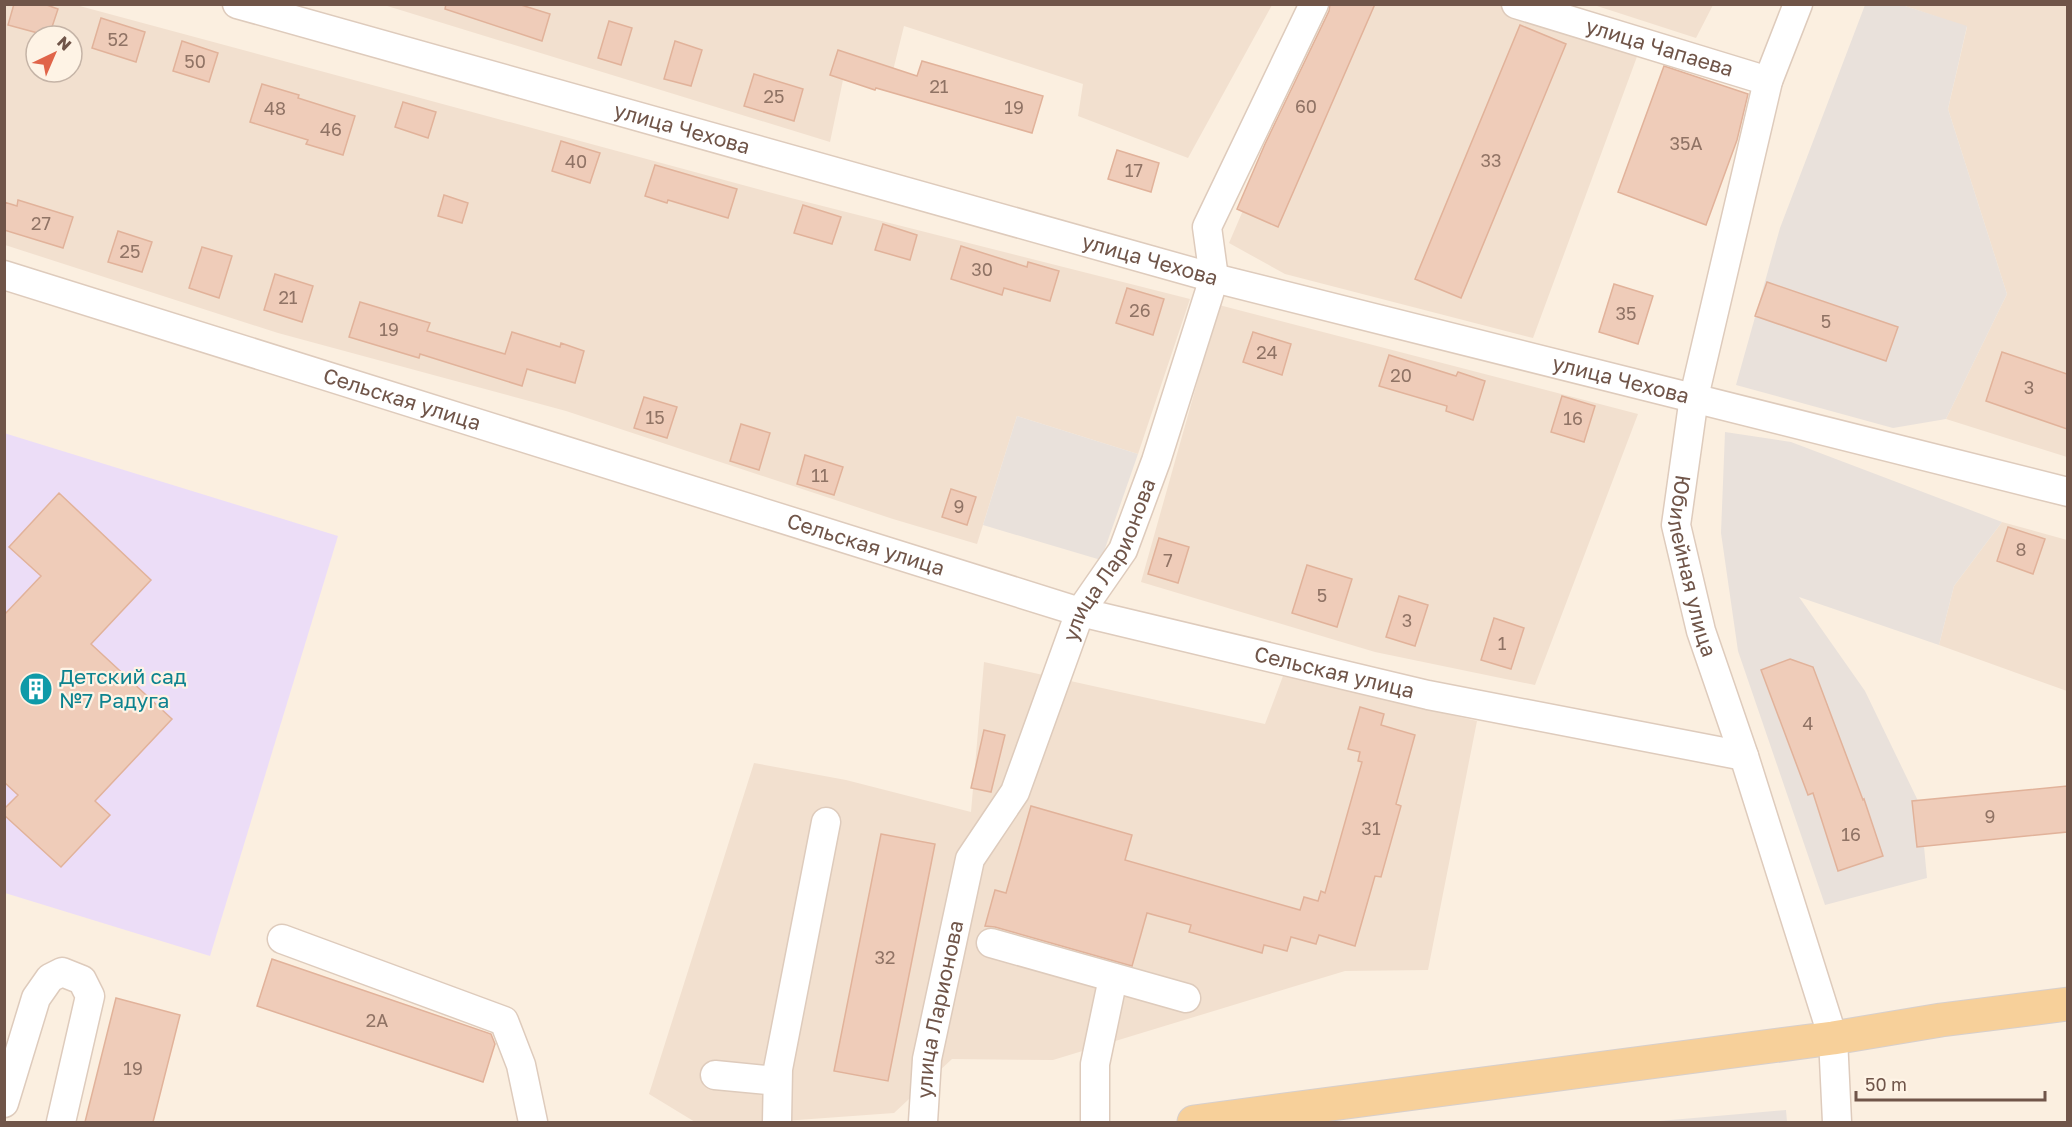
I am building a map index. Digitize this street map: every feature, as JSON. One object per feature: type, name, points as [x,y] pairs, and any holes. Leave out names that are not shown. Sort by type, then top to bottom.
[{"type":"main road","points":[[1196,1122],[1833,1038],[1941,1020],[2067,1004]]},
{"type":"street","name":"улица Чехова","points":[[237,4],[1214,278],[2067,492]]},
{"type":"street","name":"улица Ларионова","points":[[923,1122],[927,1059],[970,859],[1015,792],[1080,612],[1122,549],[1156,461],[1214,278],[1208,227],[1314,4]]},
{"type":"street","name":"улица Чапаева","points":[[1516,4],[1768,81]]},
{"type":"street","name":"Юбилейная улица","points":[[1798,4],[1768,81],[1694,397],[1676,525],[1701,631],[1744,756],[1833,1038],[1837,1122]]},
{"type":"street","name":"Сельская улица","points":[[4,275],[1080,612],[1428,695],[1744,756]]},
{"type":"street","points":[[777,1122],[777,1081],[826,822]]},
{"type":"street","points":[[282,939],[504,1021],[521,1065],[533,1122]]},
{"type":"street","points":[[991,943],[1186,998]]},
{"type":"street","points":[[4,1103],[36,998],[50,978],[62,972],[82,980],[90,996],[61,1122]]},
{"type":"street","points":[[1095,1122],[1095,1064],[1113,978]]},
{"type":"street","points":[[715,1074],[777,1081]]},
{"type":"shaded area","points":[[1713,4],[1696,38],[1594,5]]},
{"type":"shaded area","points":[[5,5],[76,5],[791,198],[1190,299],[1138,454],[1017,416],[977,544],[893,519],[566,411],[278,333],[5,245]]},
{"type":"shaded area","points":[[384,5],[1272,5],[1188,158],[1078,116],[1083,84],[904,26],[888,91],[843,80],[830,142]]},
{"type":"shaded area","points":[[1331,5],[1504,5],[1638,54],[1533,338],[1285,274],[1229,243]]},
{"type":"shaded area","points":[[1865,5],[1902,5],[1967,26],[1948,109],[2007,294],[1946,419],[1893,428],[1736,385],[1780,228]]},
{"type":"shaded area","points":[[1902,5],[2067,5],[2067,457],[1946,419],[2007,294],[1948,109],[1967,27]]},
{"type":"shaded area","points":[[1219,305],[1638,414],[1535,685],[1375,652],[1141,582]]},
{"type":"shaded area","points":[[1017,416],[1138,454],[1101,560],[983,525]]},
{"type":"shaded area","points":[[1725,432],[1791,442],[2002,522],[1954,586],[1939,645],[1799,597],[1865,691],[1920,805],[1927,878],[1825,905],[1738,651],[1721,533]]},
{"type":"shaded area","points":[[4,433],[338,536],[210,956],[5,893]]},
{"type":"shaded area","points":[[2002,522],[2067,540],[2067,691],[1939,645],[1954,586]]},
{"type":"shaded area","points":[[984,662],[1265,724],[1283,676],[1477,721],[1428,970],[1345,971],[1053,1060],[952,1059],[894,1113],[770,1122],[695,1122],[649,1094],[754,763],[846,780],[971,812]]},
{"type":"shaded area","points":[[1786,1110],[1787,1122],[1648,1122]]},
{"type":"building","points":[[14,4],[44,4],[58,9],[53,24],[24,24],[24,29],[8,25]]},
{"type":"building","points":[[446,4],[518,4],[550,14],[542,41],[445,9]]},
{"type":"building","points":[[1330,4],[1375,4],[1278,227],[1237,209],[1265,144],[1329,11]]},
{"type":"building","points":[[101,18],[145,32],[136,62],[92,48]]},
{"type":"building","points":[[609,21],[632,28],[621,65],[598,58]]},
{"type":"building","points":[[1520,25],[1566,44],[1461,298],[1415,279]]},
{"type":"building","points":[[182,41],[218,53],[209,82],[173,71]]},
{"type":"building","points":[[675,41],[702,50],[691,86],[664,79]]},
{"type":"building","points":[[838,50],[917,76],[922,61],[1043,96],[1032,133],[876,88],[875,90],[830,75]]},
{"type":"building","points":[[1664,66],[1748,94],[1737,140],[1706,225],[1618,192]]},
{"type":"building","points":[[754,74],[803,89],[794,121],[744,106]]},
{"type":"building","points":[[262,84],[355,116],[343,155],[306,144],[308,140],[250,122]]},
{"type":"building","points":[[403,102],[436,112],[428,138],[395,127]]},
{"type":"building","points":[[561,141],[600,153],[590,183],[552,171]]},
{"type":"building","points":[[1117,150],[1159,163],[1151,192],[1108,179]]},
{"type":"building","points":[[655,165],[737,189],[728,218],[668,200],[667,203],[645,196]]},
{"type":"building","points":[[444,195],[468,203],[462,223],[438,216]]},
{"type":"building","points":[[18,200],[73,217],[63,248],[4,230],[4,202],[17,206]]},
{"type":"building","points":[[803,205],[841,217],[832,244],[794,233]]},
{"type":"building","points":[[883,224],[917,235],[910,260],[875,250]]},
{"type":"building","points":[[118,231],[152,242],[142,272],[108,262]]},
{"type":"building","points":[[961,246],[1027,267],[1028,262],[1059,271],[1050,301],[1004,288],[1002,295],[951,279]]},
{"type":"building","points":[[202,247],[232,256],[219,298],[189,288]]},
{"type":"building","points":[[275,274],[313,286],[302,322],[264,310]]},
{"type":"building","points":[[1767,282],[1898,327],[1886,361],[1755,316]]},
{"type":"building","points":[[1614,284],[1653,296],[1638,344],[1599,332]]},
{"type":"building","points":[[1127,288],[1164,299],[1153,335],[1116,323]]},
{"type":"building","points":[[360,302],[430,323],[427,331],[505,354],[512,332],[560,347],[561,343],[584,351],[575,383],[527,369],[522,386],[420,354],[419,358],[349,337]]},
{"type":"building","points":[[1253,332],[1291,344],[1282,375],[1243,362]]},
{"type":"building","points":[[2002,352],[2067,374],[2067,429],[1986,401]]},
{"type":"building","points":[[1389,355],[1456,376],[1458,372],[1485,381],[1473,420],[1446,411],[1447,406],[1379,386]]},
{"type":"building","points":[[1562,396],[1595,406],[1584,442],[1551,432]]},
{"type":"building","points":[[644,397],[677,407],[667,438],[634,428]]},
{"type":"building","points":[[741,424],[770,433],[759,470],[730,461]]},
{"type":"building","points":[[805,455],[843,467],[834,495],[797,484]]},
{"type":"building","points":[[951,489],[976,497],[967,525],[942,517]]},
{"type":"building","name":"Детский сад №7 Радуга","points":[[59,493],[151,580],[91,644],[172,719],[95,801],[110,815],[61,867],[4,815],[4,809],[18,795],[4,782],[4,615],[41,576],[9,547]]},
{"type":"building","points":[[2008,527],[2045,539],[2033,574],[1997,561]]},
{"type":"building","points":[[1159,538],[1189,547],[1178,583],[1148,574]]},
{"type":"building","points":[[1307,565],[1352,579],[1337,627],[1292,613]]},
{"type":"building","points":[[1399,596],[1428,605],[1415,646],[1386,637]]},
{"type":"building","points":[[1494,618],[1524,628],[1511,669],[1481,660]]},
{"type":"building","points":[[1790,659],[1813,667],[1864,799],[1883,856],[1838,871],[1813,793],[1808,795],[1761,670]]},
{"type":"building","points":[[1360,707],[1384,714],[1381,725],[1415,735],[1396,804],[1401,806],[1381,877],[1375,876],[1355,946],[1319,935],[1316,944],[1291,937],[1287,951],[1264,945],[1262,953],[1189,932],[1191,925],[1147,913],[1132,966],[985,926],[995,890],[1006,893],[1031,806],[1132,835],[1125,860],[1300,910],[1304,897],[1318,901],[1321,891],[1325,893],[1362,762],[1358,761],[1360,752],[1348,749]]},
{"type":"building","points":[[984,730],[1005,735],[991,792],[971,788]]},
{"type":"building","points":[[2067,786],[2067,832],[1917,847],[1912,801]]},
{"type":"building","points":[[881,834],[935,844],[888,1081],[834,1071]]},
{"type":"building","points":[[272,959],[491,1034],[495,1044],[483,1082],[257,1006]]},
{"type":"building","points":[[116,998],[180,1015],[153,1122],[85,1122]]},
{"type":"place","name":"Детский сад №7 Радуга","points":[[36,689]]}]
